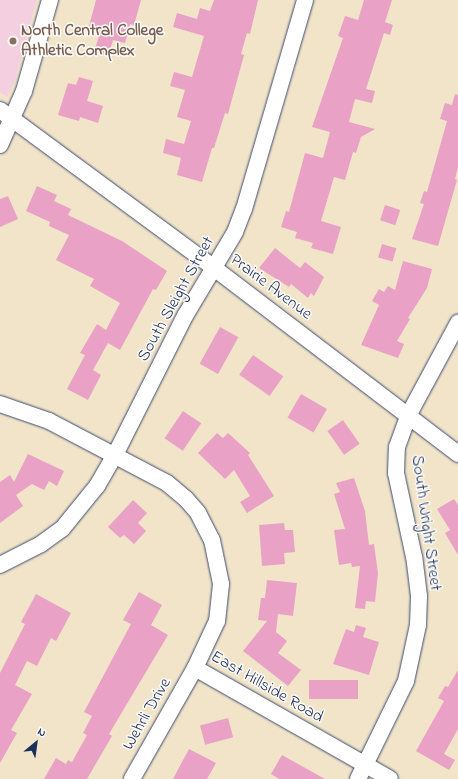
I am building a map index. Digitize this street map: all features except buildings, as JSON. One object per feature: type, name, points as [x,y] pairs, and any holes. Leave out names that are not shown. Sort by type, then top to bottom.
[{"type":"street","points":[[0,146],[6,114],[24,91],[50,0]]},
{"type":"street","name":"South Sleight Street","points":[[0,565],[41,544],[62,529],[93,492],[116,455],[186,316],[235,232],[244,208],[305,0]]},
{"type":"street","name":"Prairie Avenue","points":[[6,114],[214,268],[458,454]]},
{"type":"street","name":"South Wright Street","points":[[362,772],[406,681],[418,625],[419,596],[414,557],[395,459],[401,431],[458,323]]},
{"type":"street","name":"East Hillside Road","points":[[0,404],[49,421],[116,455],[178,492],[198,513],[212,540],[221,584],[220,606],[212,633],[195,668],[362,772],[390,779]]},
{"type":"street","name":"Wehrli Drive","points":[[132,779],[195,668]]},
{"type":"shaded area","name":"North Central College Athletic Complex","points":[[0,0],[37,0],[15,81],[7,97],[0,92]]},
{"type":"place","name":"North Central College Athletic Complex","points":[[13,41]]}]
